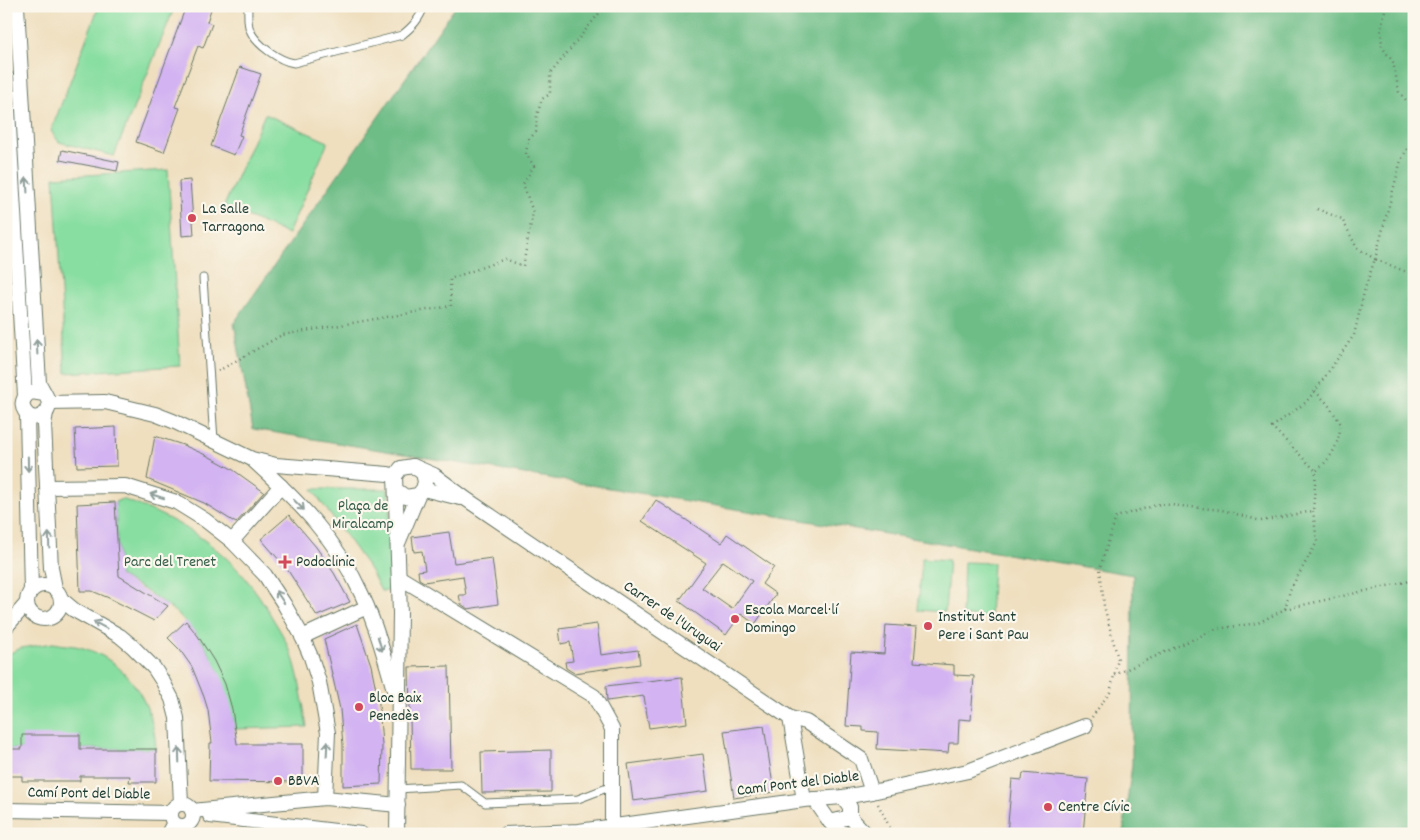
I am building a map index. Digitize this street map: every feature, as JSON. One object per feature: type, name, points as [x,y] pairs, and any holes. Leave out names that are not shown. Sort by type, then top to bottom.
[{"type":"street","points":[[6,77],[26,396],[22,404],[27,415],[29,610],[33,615],[46,619],[53,617],[61,606],[50,568],[44,424],[46,404],[39,383],[17,6]]},
{"type":"street","points":[[26,396],[36,392],[46,404]]},
{"type":"street","points":[[46,404],[105,402],[173,421],[252,459],[276,465],[388,474],[406,497],[421,492],[466,499]]},
{"type":"street","points":[[27,415],[35,418],[43,416],[46,404]]},
{"type":"street","points":[[252,459],[311,517],[330,541],[350,573],[367,607],[379,639],[398,702]]},
{"type":"street","points":[[397,547],[425,482],[423,473],[413,466]]},
{"type":"street","points":[[397,834],[400,613],[395,483],[401,468],[413,466],[434,475],[466,499]]},
{"type":"street","points":[[47,487],[125,486],[176,502],[205,520],[232,541],[265,575],[302,637],[319,682],[328,734],[325,798]]},
{"type":"street","points":[[232,541],[281,486]]},
{"type":"street","name":"Carrer de l'Uruguai","points":[[466,499],[790,718],[806,722],[861,759],[872,792]]},
{"type":"street","points":[[399,577],[594,696],[612,729],[612,826]]},
{"type":"street","points":[[6,627],[36,586],[42,584],[49,585],[81,614],[120,636],[154,668],[172,699],[177,718],[182,818],[325,798],[398,805]]},
{"type":"street","points":[[302,637],[367,607]]},
{"type":"street","points":[[790,718],[809,799],[836,830],[845,834]]},
{"type":"street","name":"Camí Pont del Diable","points":[[505,834],[579,832],[809,799],[844,797],[872,792],[968,771],[1085,726]]},
{"type":"street","points":[[844,797],[850,808],[850,817],[866,834]]},
{"type":"street","name":"Camí Pont del Diable","points":[[6,810],[182,818],[218,816],[322,832],[361,834]]},
{"type":"street","points":[[830,822],[850,817]]},
{"type":"lane","points":[[249,6],[249,30],[254,37],[280,59],[285,62],[294,63],[402,35],[412,28],[422,13],[424,6]]},
{"type":"lane","points":[[203,278],[214,440]]},
{"type":"lane","points":[[398,789],[461,785],[485,803],[578,799],[612,786]]},
{"type":"lane","points":[[166,834],[166,830],[182,818]]},
{"type":"path","points":[[210,375],[282,335],[451,306],[450,279],[505,258],[524,266],[533,212],[523,184],[534,166],[526,154],[528,140],[536,132],[537,115],[542,99],[550,94],[550,74],[605,6]]},
{"type":"path","points":[[1386,6],[1381,28],[1382,47],[1393,62],[1398,92],[1414,111]]},
{"type":"path","points":[[1316,470],[1272,427],[1305,403],[1315,392],[1354,336],[1365,288],[1375,259],[1401,160],[1414,137]]},
{"type":"path","points":[[1317,209],[1342,219],[1357,248],[1375,259],[1414,276]]},
{"type":"path","points":[[1285,609],[1290,590],[1317,542],[1313,511],[1316,470],[1326,462],[1339,440],[1341,424],[1327,403],[1315,392]]},
{"type":"path","points":[[1085,726],[1110,692],[1118,659],[1104,606],[1100,568],[1116,517],[1160,504],[1222,510],[1261,521],[1313,511]]},
{"type":"path","points":[[1114,675],[1216,629],[1258,623],[1285,609],[1414,580]]},
{"type":"path","points":[[872,792],[894,834]]},
{"type":"green space","points":[[99,6],[175,6],[114,156],[59,142],[51,131]]},
{"type":"green space","points":[[456,6],[1414,6],[1414,834],[1123,834],[1132,765],[1133,575],[253,429],[234,323]]},
{"type":"green space","points":[[265,114],[328,142],[288,234],[224,206]]},
{"type":"green space","points":[[168,170],[180,366],[66,373],[54,177]]},
{"type":"green space","name":"Plaça de Miralcamp","points":[[312,489],[388,489],[394,591],[381,591],[371,571]]},
{"type":"green space","name":"Parc del Trenet","points":[[122,499],[146,508],[190,530],[228,559],[244,577],[280,630],[291,652],[299,679],[307,727],[235,729],[221,677],[205,646],[182,618],[168,606],[119,575],[115,502]]},
{"type":"green space","points":[[922,558],[949,560],[945,612],[918,610]]},
{"type":"green space","points":[[964,562],[993,563],[990,617],[962,616]]},
{"type":"green space","points":[[53,643],[80,647],[96,653],[124,672],[134,685],[150,715],[156,749],[80,749],[80,735],[22,749],[6,749],[6,655],[21,648]]},
{"type":"building","points":[[186,6],[212,6],[207,22],[212,24],[203,48],[198,46],[175,107],[180,108],[164,152],[136,142]]},
{"type":"building","points":[[240,67],[261,74],[239,135],[242,136],[234,155],[211,146]]},
{"type":"building","points":[[62,150],[119,162],[117,171],[60,160]]},
{"type":"building","points":[[190,180],[194,235],[182,236],[179,181]]},
{"type":"building","points":[[116,427],[117,466],[77,467],[75,429]]},
{"type":"building","points":[[155,436],[208,456],[232,469],[264,492],[236,523],[204,503],[147,479]]},
{"type":"building","points":[[656,500],[721,543],[727,534],[774,567],[762,584],[776,594],[755,624],[741,614],[726,635],[679,601],[706,563],[642,521]],"holes":[[[723,561],[752,581],[732,609],[702,588]]]},
{"type":"building","points":[[115,502],[119,576],[168,606],[154,621],[92,591],[80,591],[77,504]]},
{"type":"building","points":[[289,515],[316,547],[334,573],[350,602],[317,616],[287,569],[261,539]]},
{"type":"building","points":[[449,532],[454,563],[492,558],[498,604],[468,609],[461,604],[459,595],[466,595],[463,576],[424,582],[419,579],[418,571],[425,570],[422,551],[414,552],[412,537]]},
{"type":"building","points":[[186,621],[214,661],[225,684],[232,709],[237,744],[303,744],[303,782],[209,781],[210,743],[212,743],[208,710],[192,667],[180,650],[168,638]]},
{"type":"building","name":"Bloc Baix Penedès","points":[[357,624],[371,665],[379,704],[382,745],[381,784],[343,786],[343,745],[340,709],[324,639]]},
{"type":"building","points":[[597,624],[601,655],[638,650],[640,664],[574,673],[566,668],[565,662],[573,661],[570,642],[561,644],[559,629]]},
{"type":"building","points":[[886,625],[917,627],[914,662],[954,665],[954,675],[974,676],[971,720],[959,719],[958,743],[949,743],[948,753],[877,749],[878,732],[863,731],[863,727],[846,726],[851,652],[884,654]]},
{"type":"building","points":[[449,666],[451,769],[411,769],[409,667]]},
{"type":"building","points":[[682,677],[687,723],[649,728],[644,696],[607,701],[606,686]]},
{"type":"building","points":[[764,726],[774,792],[734,798],[724,731]]},
{"type":"building","points":[[22,735],[80,735],[80,749],[156,749],[156,782],[129,782],[130,776],[80,776],[80,781],[22,781],[22,776],[6,776],[6,749],[22,749]]},
{"type":"building","points":[[551,750],[551,792],[482,793],[481,752]]},
{"type":"building","points":[[703,754],[708,791],[633,801],[628,764]]},
{"type":"building","name":"Centre Cívic","points":[[1023,773],[1088,779],[1083,834],[1007,834],[1012,779],[1022,780]]},
{"type":"place","name":"La Salle Tarragona","points":[[192,218]]},
{"type":"place","name":"Podoclinic","points":[[285,562]]},
{"type":"place","name":"Escola Marcel·lí Domingo","points":[[735,619]]},
{"type":"place","name":"Institut Sant Pere i Sant Pau","points":[[928,626]]},
{"type":"place","name":"Bloc Baix Penedès","points":[[359,707]]},
{"type":"place","name":"BBVA","points":[[278,781]]},
{"type":"place","name":"Centre Cívic","points":[[1048,807]]}]
